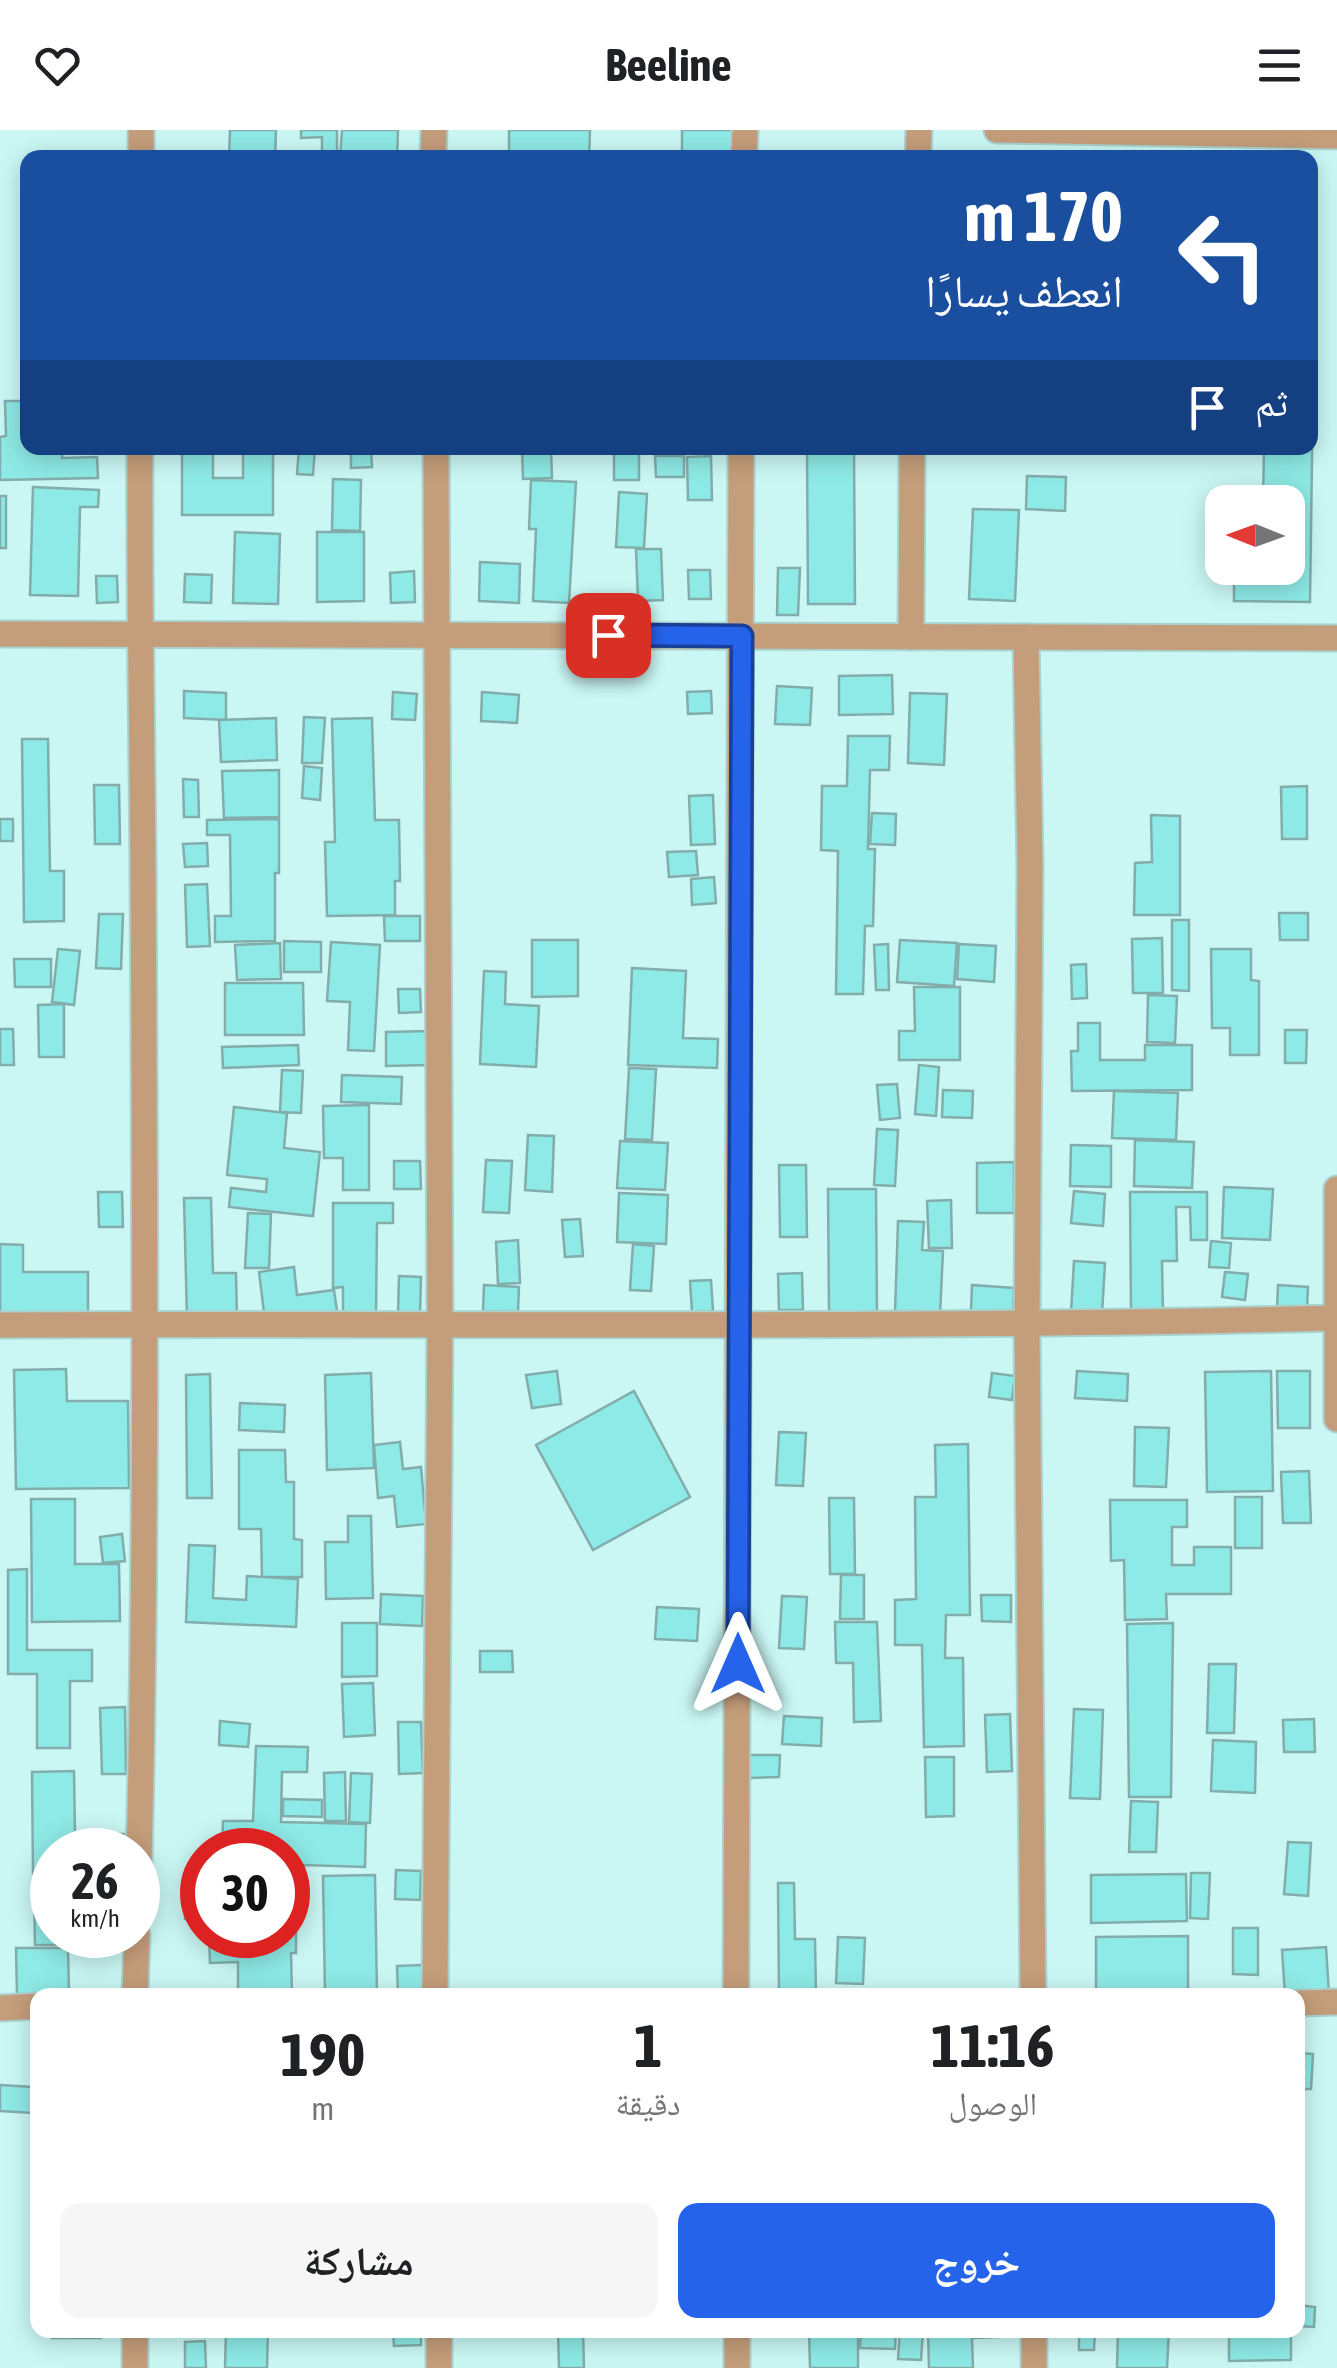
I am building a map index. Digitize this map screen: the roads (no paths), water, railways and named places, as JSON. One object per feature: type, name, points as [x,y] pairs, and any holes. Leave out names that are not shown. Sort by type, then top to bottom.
[{"type":"street","points":[[997,130],[1337,136]]},
{"type":"street","points":[[140,455],[144,1667],[140,1828]]},
{"type":"street","points":[[436,455],[440,1322],[436,1988]]},
{"type":"street","points":[[736,1988],[741,455]]},
{"type":"street","points":[[911,636],[912,455]]},
{"type":"street","points":[[0,634],[1337,638]]},
{"type":"street","points":[[1026,637],[1033,1988]]},
{"type":"street","points":[[1337,1189],[1337,1418]]},
{"type":"street","points":[[0,1325],[1028,1325],[1336,1318]]},
{"type":"street","points":[[135,1988],[136,1958]]},
{"type":"street","points":[[1305,2002],[1337,2002]]},
{"type":"street","points":[[0,2008],[30,2006]]},
{"type":"street","points":[[135,2338],[135,2368]]},
{"type":"street","points":[[439,2338],[440,2368]]},
{"type":"street","points":[[737,2338],[737,2368]]},
{"type":"street","points":[[1034,2338],[1034,2368]]}]
